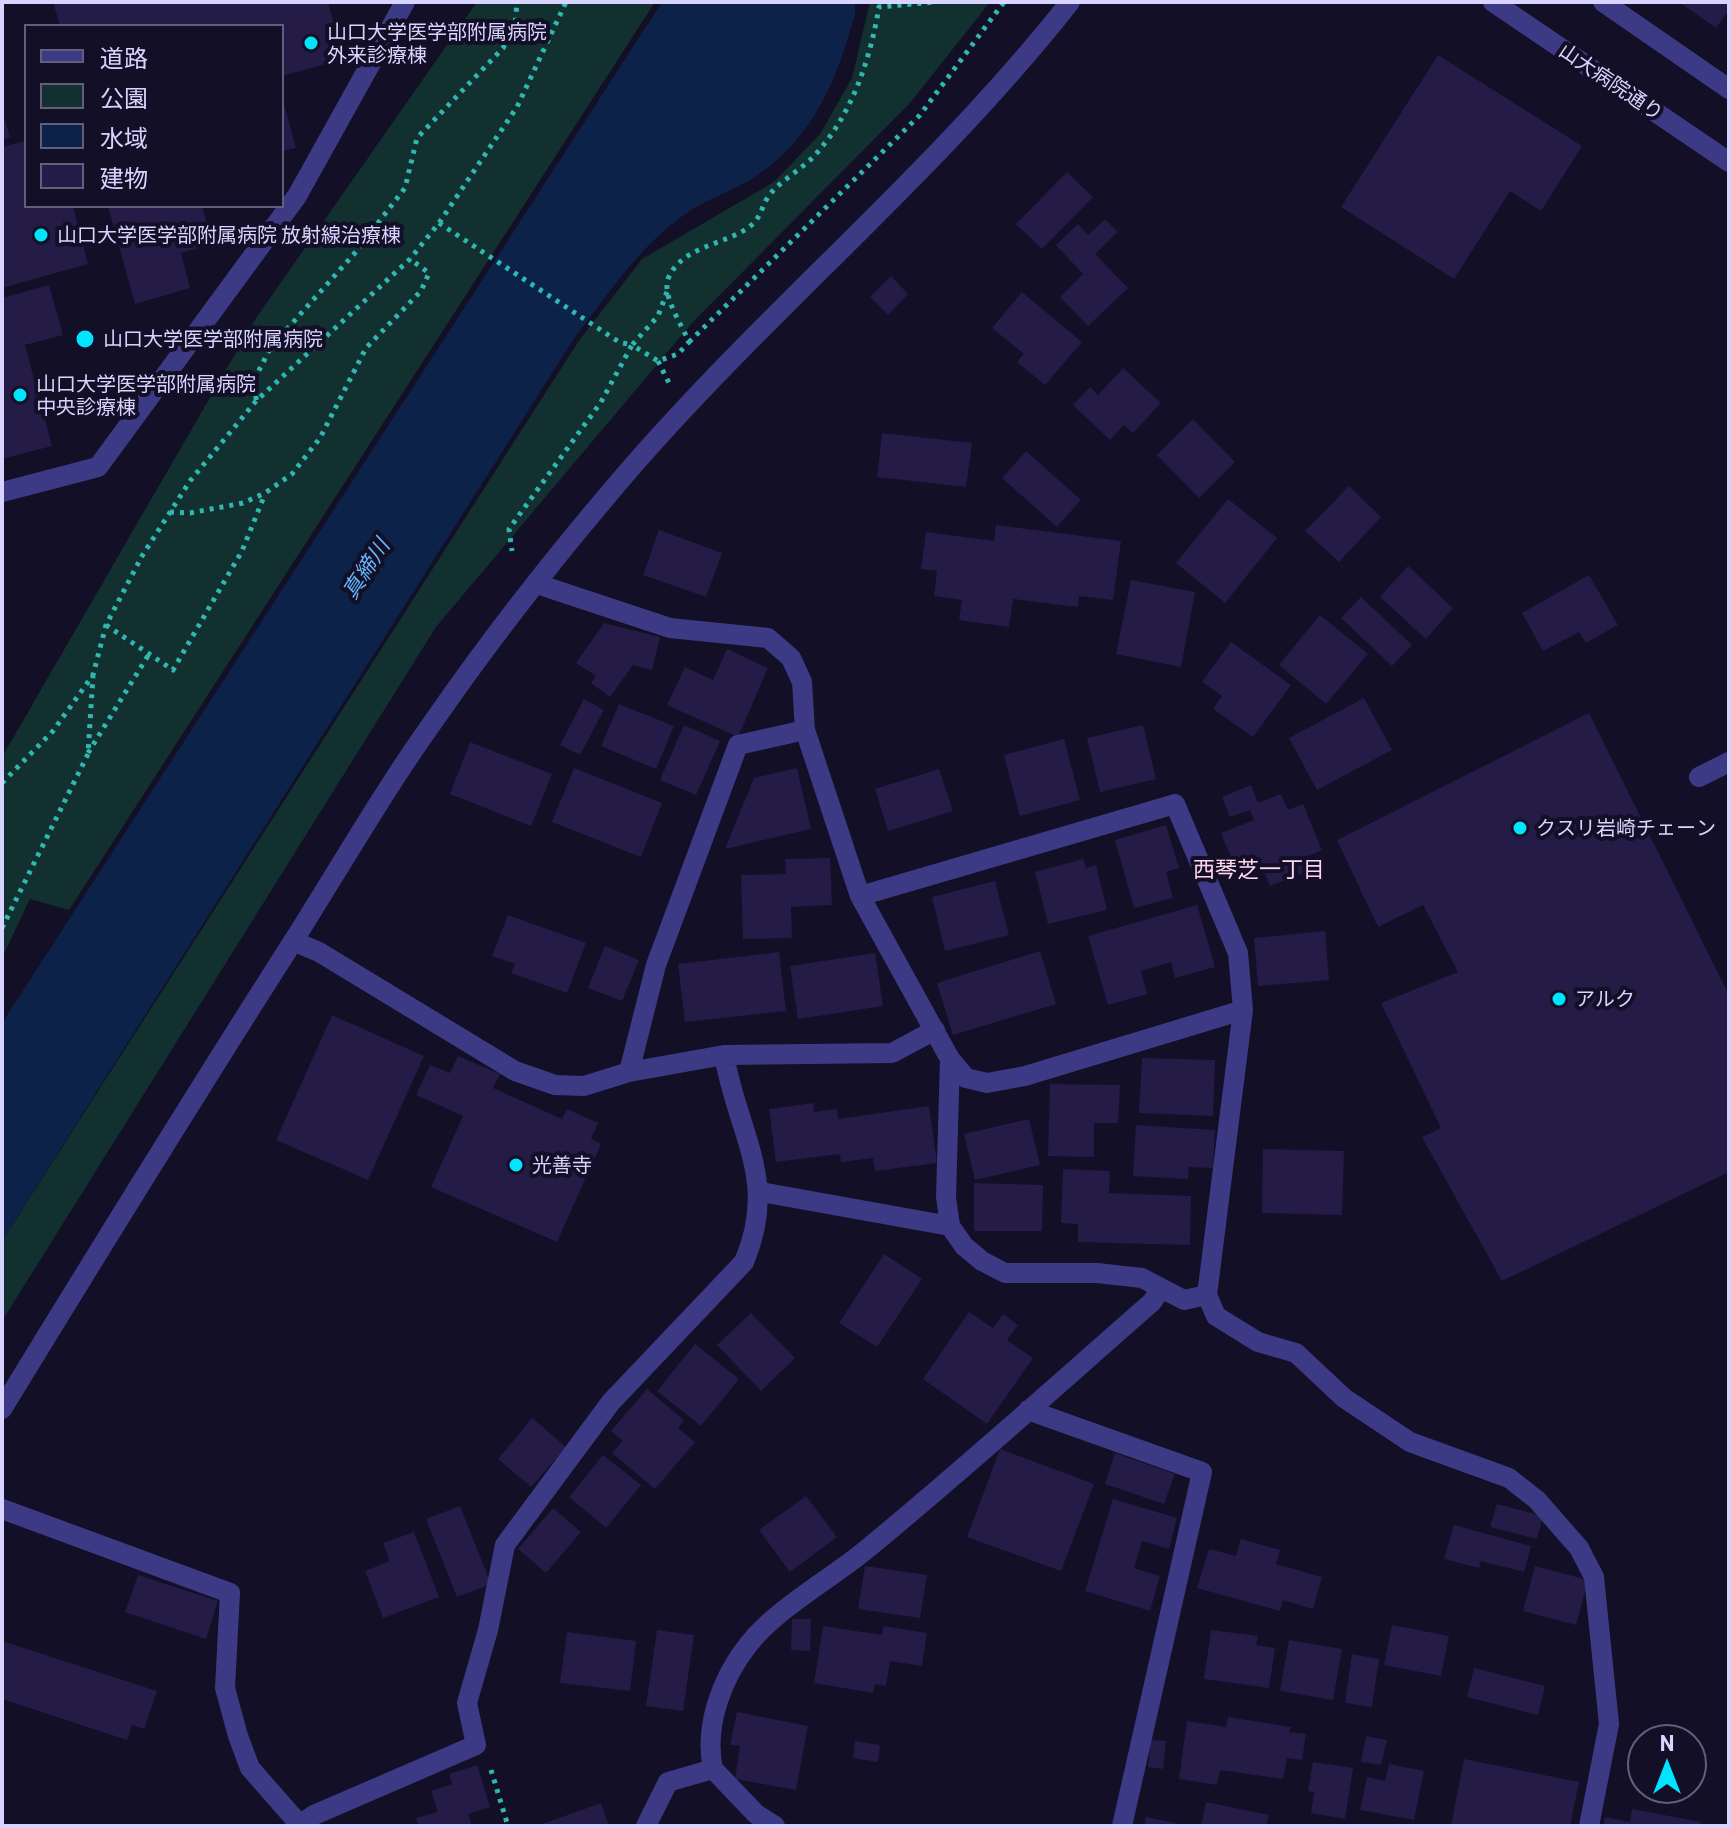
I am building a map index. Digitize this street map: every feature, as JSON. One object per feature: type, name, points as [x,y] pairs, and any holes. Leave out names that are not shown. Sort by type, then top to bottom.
[{"type":"street","points":[[2,492],[98,467],[297,196],[405,2]]},
{"type":"street","points":[[2,1409],[431,723],[608,494],[717,374],[900,192],[1021,64],[1070,2]]},
{"type":"street","name":"山大病院通り","points":[[1493,2],[1729,162]]},
{"type":"street","points":[[1603,2],[1729,89]]},
{"type":"street","points":[[537,584],[670,628],[768,638],[791,658],[802,682],[805,730],[860,896],[950,1059],[966,1078],[987,1083],[1025,1076],[1243,1010]]},
{"type":"street","points":[[629,1072],[656,965],[738,745],[805,730]]},
{"type":"street","points":[[1699,777],[1729,762]]},
{"type":"street","points":[[860,896],[1175,804],[1238,953],[1243,1010],[1207,1295],[1216,1316],[1258,1342],[1296,1353],[1344,1398],[1410,1442],[1509,1478],[1537,1500],[1579,1548],[1594,1577],[1609,1724],[1589,1826]]},
{"type":"street","points":[[293,941],[319,952],[515,1071],[555,1085],[584,1086],[629,1072],[724,1055],[892,1053],[935,1030]]},
{"type":"street","points":[[2,1509],[230,1593],[225,1688],[238,1736],[250,1768],[300,1825],[476,1745],[467,1703],[488,1630],[505,1545],[611,1402],[744,1262],[755,1236],[761,1192],[724,1055]]},
{"type":"street","points":[[950,1059],[946,1197],[950,1226],[964,1246],[1005,1273],[1097,1273],[1142,1278],[1184,1300],[1207,1295]]},
{"type":"street","points":[[761,1192],[950,1226]]},
{"type":"street","points":[[775,1826],[756,1814],[713,1769],[708,1746],[724,1680],[749,1642],[861,1554],[1152,1302],[1160,1290]]},
{"type":"street","points":[[1028,1410],[1202,1472],[1122,1826]]},
{"type":"street","points":[[646,1826],[668,1782],[713,1769]]},
{"type":"path","points":[[256,401],[256,376],[271,347],[354,254],[405,188],[417,138],[503,48],[515,26],[517,2]]},
{"type":"path","points":[[88,754],[93,675],[106,625],[170,512],[190,481],[256,401],[410,259],[439,223],[517,107],[566,2]]},
{"type":"path","points":[[512,551],[509,529],[601,402],[632,345],[658,316],[667,292],[667,281],[674,269],[700,248],[749,227],[764,213],[768,197],[817,154],[856,89],[875,35],[880,4],[935,2]]},
{"type":"path","points":[[658,361],[678,354],[920,115],[1004,2]]},
{"type":"path","points":[[439,223],[619,342],[632,345],[658,361],[670,385]]},
{"type":"path","points":[[170,512],[217,509],[265,493],[292,474],[309,454],[366,348],[421,291],[429,273],[410,259]]},
{"type":"path","points":[[667,292],[689,342]]},
{"type":"path","points":[[106,625],[173,670],[242,551],[265,493]]},
{"type":"path","points":[[2,928],[88,754],[149,654]]},
{"type":"path","points":[[2,783],[53,731],[93,675]]},
{"type":"path","points":[[476,1745],[487,1757],[508,1826]]},
{"type":"green space","points":[[477,2],[655,2],[69,910],[30,899],[2,958],[2,757],[256,318]]},
{"type":"green space","points":[[870,2],[990,2],[910,103],[692,323],[436,627],[2,1321],[2,1241],[578,342],[642,259],[774,182],[820,134],[852,78]]},
{"type":"water","name":"真締川","points":[[662,2],[855,2],[855,14],[831,84],[808,125],[793,143],[756,176],[691,210],[673,223],[641,253],[573,340],[2,1241],[2,1023]]},
{"type":"building","name":"山口大学医学部附属病院 外来診療棟","points":[[53,2],[328,2],[344,59],[284,75],[284,24],[59,24]]},
{"type":"building","points":[[1679,2],[1729,2],[1729,10],[1716,28]]},
{"type":"building","points":[[1438,55],[1582,146],[1541,211],[1510,191],[1454,279],[1341,207]]},
{"type":"building","name":"山口大学医学部附属病院 外来診療棟","points":[[284,104],[296,148],[284,151]]},
{"type":"building","points":[[2,111],[10,137],[2,140]]},
{"type":"building","name":"山口大学医学部附属病院 放射線治療棟","points":[[24,142],[24,208],[74,208],[88,264],[2,288],[2,147]]},
{"type":"building","points":[[1067,172],[1093,197],[1042,249],[1016,224]]},
{"type":"building","points":[[109,208],[203,208],[213,244],[181,253],[190,288],[135,304]]},
{"type":"building","points":[[1105,219],[1118,232],[1095,254],[1128,288],[1088,326],[1060,297],[1083,274],[1056,245],[1078,224],[1088,235]]},
{"type":"building","points":[[891,276],[908,294],[888,315],[870,297]]},
{"type":"building","name":"山口大学医学部附属病院 中央診療棟","points":[[49,285],[63,335],[25,345],[52,446],[2,459],[2,298]]},
{"type":"building","points":[[1022,292],[1082,342],[1045,385],[1017,362],[1024,354],[992,328]]},
{"type":"building","points":[[1123,368],[1161,403],[1133,433],[1124,425],[1110,440],[1073,405],[1090,387],[1098,395]]},
{"type":"building","points":[[1193,419],[1235,462],[1199,498],[1157,455]]},
{"type":"building","points":[[882,433],[972,443],[966,487],[877,477]]},
{"type":"building","points":[[1026,451],[1081,500],[1057,527],[1002,478]]},
{"type":"building","points":[[1349,486],[1381,517],[1339,562],[1305,531]]},
{"type":"building","points":[[1228,499],[1277,538],[1225,603],[1176,563]]},
{"type":"building","points":[[996,525],[1121,541],[1113,600],[1079,596],[1078,607],[1013,599],[1009,627],[959,620],[962,600],[934,596],[937,571],[921,569],[926,532],[994,541]]},
{"type":"building","points":[[659,530],[722,553],[706,597],[643,575]]},
{"type":"building","points":[[1408,566],[1453,608],[1426,639],[1380,597]]},
{"type":"building","points":[[1589,575],[1618,625],[1586,643],[1579,632],[1543,651],[1522,613]]},
{"type":"building","points":[[1131,580],[1195,592],[1181,667],[1116,654]]},
{"type":"building","points":[[1361,597],[1412,645],[1392,666],[1341,618]]},
{"type":"building","points":[[1320,615],[1368,654],[1326,704],[1279,665]]},
{"type":"building","points":[[604,623],[660,637],[652,670],[633,665],[610,697],[591,683],[596,676],[576,663]]},
{"type":"building","points":[[1231,642],[1291,685],[1253,737],[1213,709],[1222,696],[1202,682]]},
{"type":"building","points":[[727,649],[768,668],[738,737],[667,705],[685,667],[713,680]]},
{"type":"building","points":[[1364,698],[1392,750],[1317,790],[1289,738]]},
{"type":"building","points":[[584,699],[604,710],[580,755],[560,745]]},
{"type":"building","points":[[619,704],[674,726],[656,769],[601,746]]},
{"type":"building","name":"アルク","points":[[1589,713],[1729,995],[1729,1172],[1502,1281],[1422,1137],[1441,1128],[1381,1003],[1458,972],[1423,905],[1378,927],[1337,840]]},
{"type":"building","points":[[684,725],[720,741],[696,795],[660,780]]},
{"type":"building","points":[[1143,725],[1156,779],[1100,792],[1087,738]]},
{"type":"building","points":[[1064,739],[1080,800],[1020,816],[1004,755]]},
{"type":"building","points":[[470,742],[552,774],[531,826],[450,794]]},
{"type":"building","points":[[574,768],[662,803],[641,857],[552,822]]},
{"type":"building","points":[[797,768],[811,829],[725,849],[754,778]]},
{"type":"building","points":[[939,769],[953,811],[888,831],[875,789]]},
{"type":"building","points":[[1251,785],[1258,803],[1281,794],[1288,810],[1303,804],[1322,850],[1306,857],[1311,870],[1270,886],[1262,867],[1239,877],[1221,833],[1254,820],[1250,810],[1230,817],[1222,797]]},
{"type":"building","points":[[1166,825],[1179,868],[1166,872],[1173,898],[1134,908],[1115,840]]},
{"type":"building","points":[[830,858],[832,905],[791,907],[792,938],[743,939],[741,875],[786,874],[785,859]]},
{"type":"building","points":[[1083,859],[1086,868],[1096,865],[1107,910],[1048,924],[1035,872]]},
{"type":"building","points":[[995,881],[1009,935],[945,951],[932,897]]},
{"type":"building","points":[[1197,905],[1215,967],[1175,978],[1171,962],[1141,971],[1147,994],[1108,1005],[1088,936]]},
{"type":"building","points":[[508,915],[586,943],[567,993],[511,973],[515,964],[492,956]]},
{"type":"building","points":[[1325,931],[1329,980],[1258,986],[1254,938]]},
{"type":"building","points":[[605,946],[639,960],[622,1001],[588,988]]},
{"type":"building","points":[[1040,951],[1056,1004],[953,1035],[937,983]]},
{"type":"building","points":[[779,952],[786,1011],[685,1022],[678,964]]},
{"type":"building","points":[[875,953],[883,1006],[798,1019],[790,966]]},
{"type":"building","points":[[332,1015],[424,1056],[368,1180],[276,1140]]},
{"type":"building","name":"光善寺","points":[[458,1056],[500,1074],[493,1088],[562,1119],[567,1109],[598,1123],[591,1139],[601,1144],[557,1242],[431,1187],[463,1116],[416,1095],[430,1065],[450,1073]]},
{"type":"building","points":[[1142,1058],[1215,1060],[1213,1116],[1139,1113]]},
{"type":"building","points":[[1050,1084],[1120,1085],[1118,1123],[1094,1123],[1094,1157],[1048,1156]]},
{"type":"building","points":[[813,1103],[814,1112],[837,1109],[838,1119],[929,1106],[937,1163],[875,1171],[873,1158],[841,1162],[840,1154],[776,1162],[769,1109]]},
{"type":"building","points":[[1029,1119],[1040,1165],[975,1180],[964,1134]]},
{"type":"building","points":[[1136,1125],[1215,1130],[1213,1168],[1189,1167],[1188,1179],[1133,1176]]},
{"type":"building","points":[[1263,1149],[1344,1151],[1342,1215],[1262,1213]]},
{"type":"building","points":[[1063,1169],[1110,1171],[1109,1193],[1191,1196],[1190,1245],[1078,1242],[1078,1224],[1061,1223]]},
{"type":"building","points":[[974,1183],[1043,1185],[1042,1231],[974,1231]]},
{"type":"building","points":[[884,1254],[922,1279],[877,1347],[839,1323]]},
{"type":"building","points":[[969,1312],[993,1328],[1003,1314],[1018,1325],[1007,1340],[1033,1358],[987,1424],[923,1379]]},
{"type":"building","points":[[751,1313],[795,1358],[761,1391],[717,1345]]},
{"type":"building","points":[[695,1344],[739,1379],[701,1426],[657,1391]]},
{"type":"building","points":[[647,1389],[684,1420],[678,1428],[695,1442],[655,1489],[612,1453],[623,1441],[611,1431]]},
{"type":"building","points":[[532,1418],[566,1447],[531,1487],[498,1459]]},
{"type":"building","points":[[1000,1449],[1094,1484],[1061,1571],[967,1537]]},
{"type":"building","points":[[1115,1453],[1175,1474],[1164,1504],[1105,1484]]},
{"type":"building","points":[[603,1455],[641,1485],[606,1528],[569,1497]]},
{"type":"building","points":[[806,1496],[837,1537],[790,1572],[759,1530]]},
{"type":"building","points":[[1113,1499],[1177,1518],[1169,1549],[1142,1541],[1134,1568],[1160,1576],[1150,1611],[1085,1591]]},
{"type":"building","points":[[1497,1504],[1543,1516],[1537,1539],[1490,1527]]},
{"type":"building","points":[[460,1506],[491,1584],[457,1597],[426,1519]]},
{"type":"building","points":[[553,1508],[581,1532],[546,1573],[518,1549]]},
{"type":"building","points":[[1454,1525],[1531,1546],[1524,1572],[1481,1561],[1479,1568],[1444,1559]]},
{"type":"building","points":[[414,1532],[439,1597],[383,1618],[365,1571],[390,1561],[383,1543]]},
{"type":"building","points":[[1241,1539],[1280,1550],[1276,1564],[1322,1577],[1313,1609],[1283,1600],[1280,1611],[1197,1588],[1209,1549],[1236,1556]]},
{"type":"building","points":[[865,1566],[927,1575],[920,1618],[858,1609]]},
{"type":"building","points":[[1535,1566],[1588,1580],[1576,1625],[1523,1611]]},
{"type":"building","points":[[138,1575],[218,1601],[206,1639],[125,1612]]},
{"type":"building","points":[[792,1619],[811,1619],[810,1651],[791,1650]]},
{"type":"building","points":[[1392,1625],[1449,1636],[1441,1676],[1384,1665]]},
{"type":"building","points":[[823,1626],[882,1635],[883,1626],[927,1633],[922,1666],[890,1661],[886,1686],[875,1684],[873,1693],[814,1683]]},
{"type":"building","points":[[657,1630],[694,1635],[683,1711],[646,1706]]},
{"type":"building","points":[[1211,1630],[1258,1636],[1256,1645],[1275,1648],[1269,1688],[1204,1679]]},
{"type":"building","points":[[567,1632],[636,1641],[630,1691],[560,1683]]},
{"type":"building","points":[[1289,1640],[1342,1649],[1333,1700],[1280,1691]]},
{"type":"building","points":[[2,1641],[157,1691],[144,1729],[132,1725],[127,1740],[2,1699]]},
{"type":"building","points":[[1352,1654],[1379,1659],[1372,1707],[1345,1703]]},
{"type":"building","points":[[1474,1668],[1545,1686],[1538,1715],[1467,1697]]},
{"type":"building","points":[[737,1712],[808,1726],[796,1790],[735,1779],[740,1746],[730,1745]]},
{"type":"building","points":[[1228,1717],[1291,1727],[1289,1732],[1306,1734],[1302,1760],[1287,1758],[1283,1779],[1220,1770],[1217,1785],[1179,1779],[1187,1721],[1226,1727]]},
{"type":"building","points":[[1366,1736],[1387,1740],[1381,1765],[1361,1762]]},
{"type":"building","points":[[1151,1740],[1166,1741],[1163,1769],[1148,1767]]},
{"type":"building","points":[[855,1741],[880,1745],[878,1762],[853,1758]]},
{"type":"building","points":[[1464,1759],[1579,1782],[1570,1826],[1451,1826]]},
{"type":"building","points":[[1313,1762],[1353,1768],[1345,1819],[1311,1813],[1314,1792],[1308,1791]]},
{"type":"building","points":[[1389,1764],[1424,1771],[1414,1820],[1360,1810],[1367,1777],[1385,1781]]},
{"type":"building","points":[[477,1765],[490,1807],[468,1814],[472,1826],[418,1826],[416,1818],[438,1812],[431,1791],[452,1784],[449,1774]]},
{"type":"building","points":[[1206,1802],[1269,1815],[1266,1826],[1201,1826]]},
{"type":"building","points":[[601,1803],[609,1826],[537,1826]]},
{"type":"building","points":[[1632,1809],[1701,1822],[1700,1826],[1603,1826],[1605,1817],[1630,1822]]},
{"type":"building","points":[[1146,1817],[1185,1825],[1185,1826],[1144,1826]]},
{"type":"place","name":"山口大学医学部附属病院 外来診療棟","points":[[311,43]]},
{"type":"place","name":"山口大学医学部附属病院 放射線治療棟","points":[[41,235]]},
{"type":"place","name":"山口大学医学部附属病院","points":[[85,339]]},
{"type":"place","name":"山口大学医学部附属病院 中央診療棟","points":[[20,395]]},
{"type":"place","name":"クスリ岩崎チェーン","points":[[1520,828]]},
{"type":"place","name":"アルク","points":[[1559,999]]},
{"type":"place","name":"光善寺","points":[[516,1165]]},
{"type":"district","name":"西琴芝一丁目","points":[[1259,870]]}]
